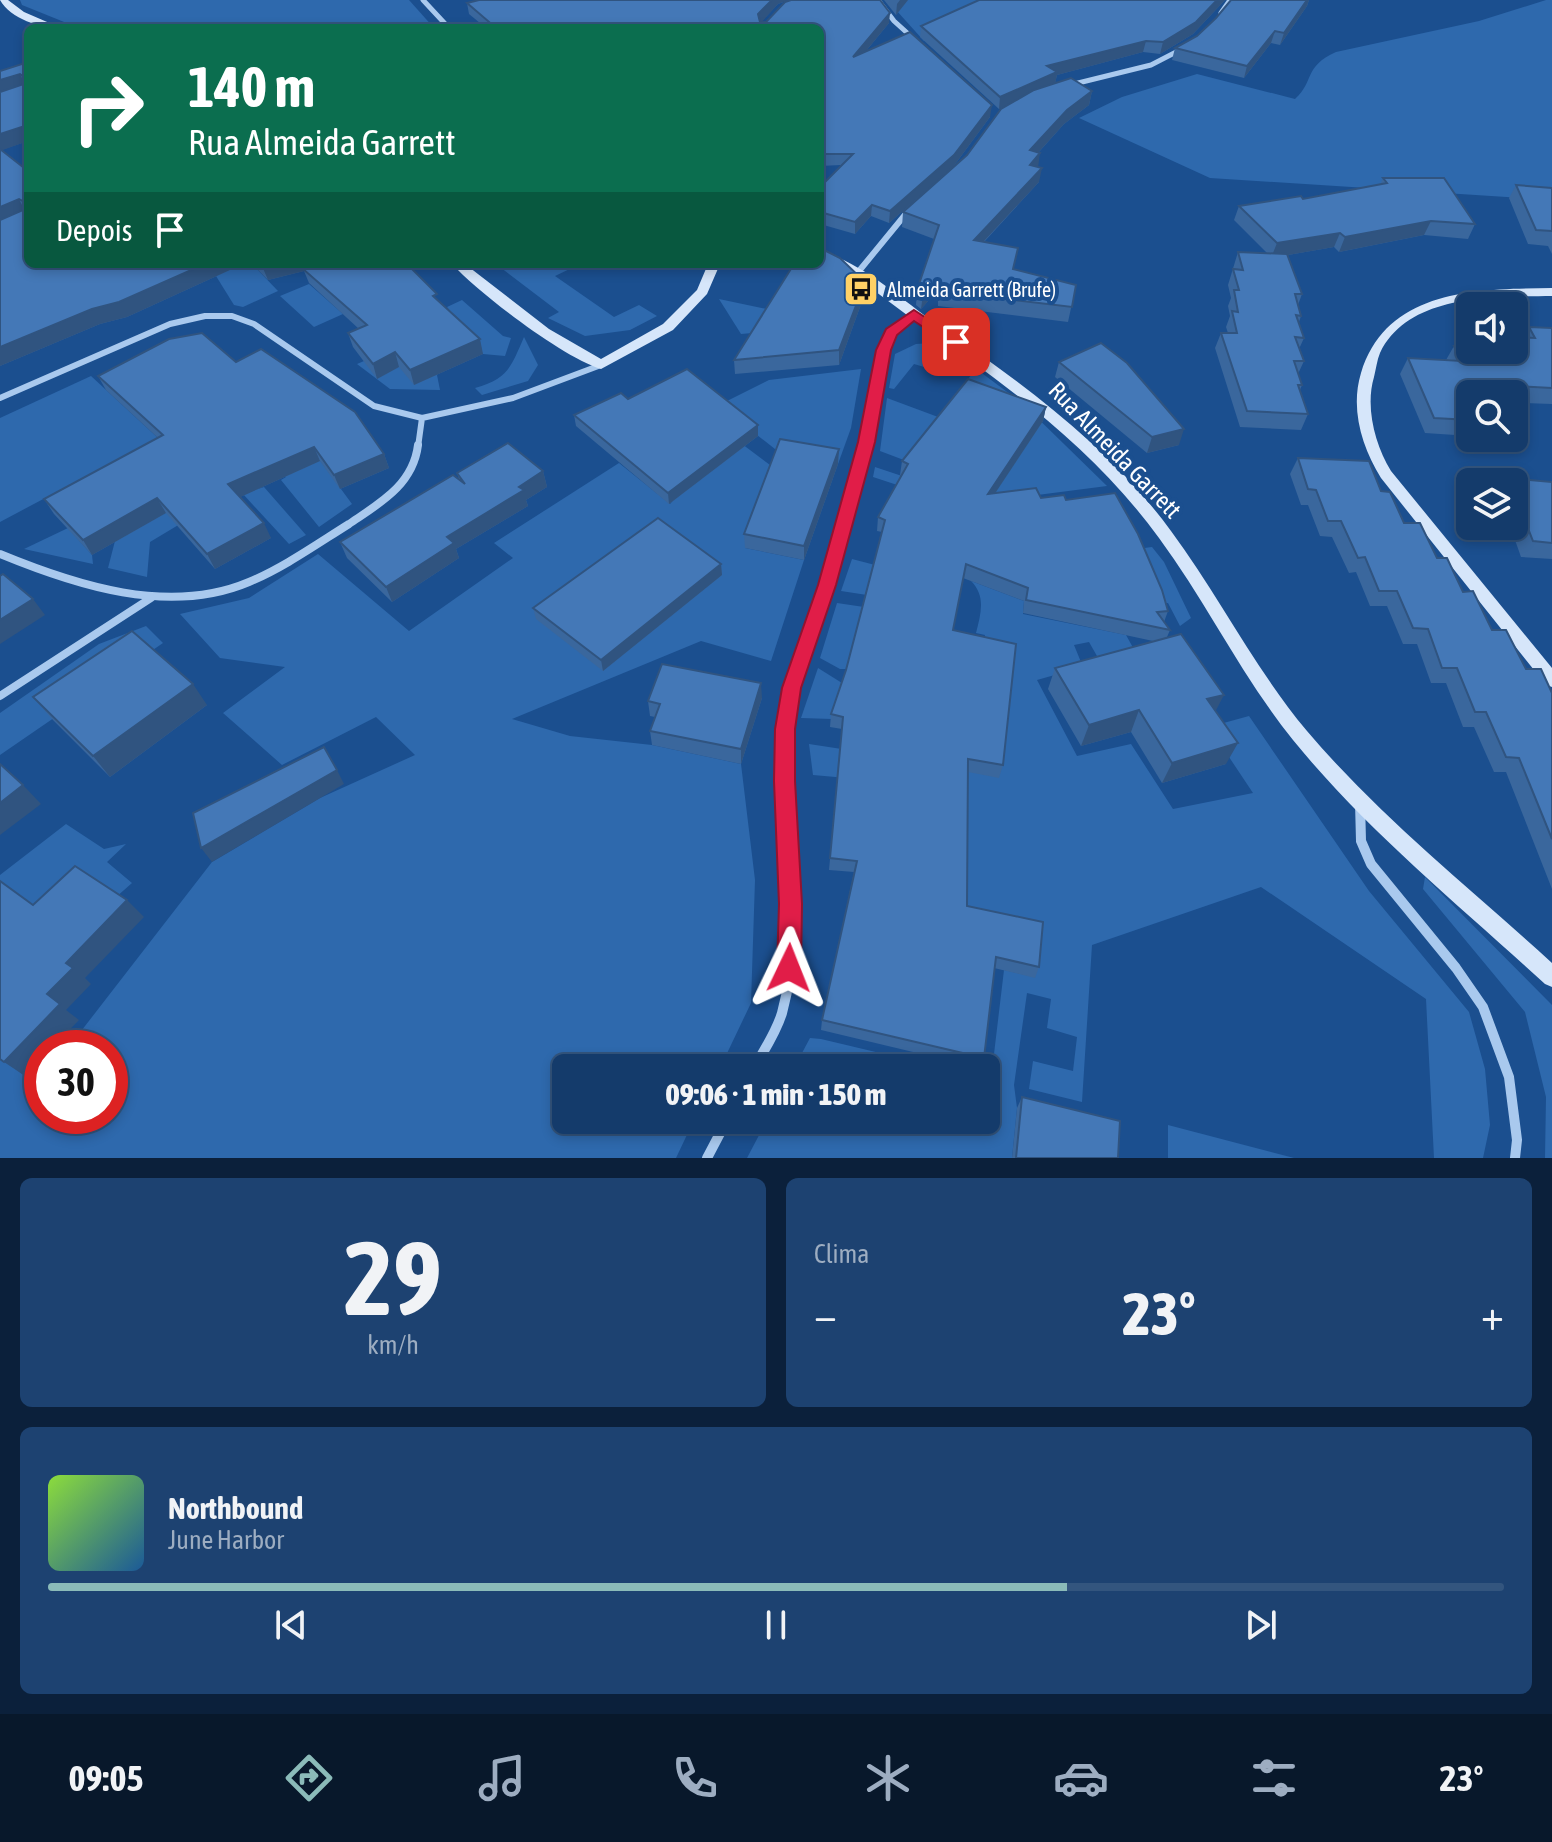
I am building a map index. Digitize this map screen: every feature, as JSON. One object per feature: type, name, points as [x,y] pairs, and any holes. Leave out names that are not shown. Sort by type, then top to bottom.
[{"type":"street","points":[[3,0],[8,7],[45,24]]},
{"type":"street","points":[[423,0],[445,24]]},
{"type":"street","points":[[1213,22],[1230,0]]},
{"type":"street","points":[[864,3],[878,1],[894,21],[926,49]]},
{"type":"street","points":[[1062,87],[1151,65],[1189,45]]},
{"type":"street","points":[[859,271],[887,234],[918,203]]},
{"type":"street","name":"Rua Almeida Garrett","points":[[824,257],[859,271],[914,314],[1031,396],[1124,486],[1193,574],[1258,679],[1297,732],[1360,802],[1552,977]]},
{"type":"street","points":[[463,268],[522,316],[601,365]]},
{"type":"street","points":[[0,398],[170,324],[205,316],[232,316],[254,324],[374,406],[399,415],[422,418],[453,415],[514,399],[601,365],[668,327],[703,291],[712,268]]},
{"type":"street","points":[[1552,292],[1458,298],[1419,310],[1391,327],[1375,348],[1363,396],[1374,455],[1552,680]]},
{"type":"street","points":[[761,1054],[783,1012],[788,975],[791,904],[784,781],[785,729],[791,688],[827,585],[849,505],[866,442],[883,350],[891,332],[914,314]]},
{"type":"street","points":[[0,554],[46,572],[151,598],[205,597],[229,592],[384,500],[406,482],[415,466],[422,418]]},
{"type":"street","points":[[0,696],[151,598]]},
{"type":"street","points":[[1360,802],[1361,841],[1371,864],[1456,968],[1483,1007],[1509,1077],[1517,1140],[1515,1158]]},
{"type":"street","points":[[707,1158],[720,1134]]},
{"type":"shaded area","points":[[20,0],[409,0],[430,24],[69,24],[22,5]]},
{"type":"shaded area","points":[[887,0],[1015,0],[924,41]]},
{"type":"shaded area","points":[[1552,0],[1552,200],[1210,178],[1079,118],[1122,97],[1197,74],[1295,99],[1318,63],[1336,52],[1479,21]]},
{"type":"shaded area","points":[[229,268],[256,268],[278,291],[243,307],[234,305],[216,276]]},
{"type":"shaded area","points":[[501,268],[572,268],[555,276],[614,317],[639,305],[657,316],[630,330],[585,336],[548,318],[559,312]]},
{"type":"shaded area","points":[[309,284],[343,314],[314,327],[280,296]]},
{"type":"shaded area","points":[[719,299],[819,320],[822,327],[741,334]]},
{"type":"shaded area","points":[[462,300],[503,336],[511,338],[505,356],[483,354],[443,321],[450,311],[447,307]]},
{"type":"shaded area","points":[[524,337],[538,365],[528,381],[482,395],[475,388],[502,376]]},
{"type":"shaded area","points":[[931,343],[944,347],[962,359],[948,374],[914,364],[894,389],[889,388],[895,354],[916,344]]},
{"type":"shaded area","points":[[364,361],[396,363],[437,375],[440,390],[390,389],[357,364]]},
{"type":"shaded area","points":[[861,369],[851,428],[838,464],[780,453],[719,405],[769,380]]},
{"type":"shaded area","points":[[974,371],[979,371],[1022,403],[1107,486],[991,501],[960,390]]},
{"type":"shaded area","points":[[91,376],[158,438],[0,522],[0,418]]},
{"type":"shaded area","points":[[887,398],[965,427],[961,506],[873,477],[875,467],[911,479],[917,465],[880,451]]},
{"type":"shaded area","points":[[730,435],[774,468],[745,548],[804,560],[771,661],[701,641],[512,719],[570,736],[652,745],[741,764],[755,880],[751,1003],[727,1054],[552,1054],[552,1134],[687,1134],[676,1158],[0,1158],[0,1057],[24,1075],[24,1134],[128,1134],[128,1030],[82,1030],[212,862],[320,798],[415,755],[376,717],[282,765],[223,713],[285,667],[220,658],[180,614],[249,598],[318,554],[409,631],[513,558],[494,543],[619,463],[670,504]]},
{"type":"shaded area","points":[[261,444],[316,455],[352,504],[319,527],[281,480],[286,477]]},
{"type":"shaded area","points":[[264,487],[306,535],[289,544],[243,494]]},
{"type":"shaded area","points":[[225,497],[150,542],[147,577],[108,568],[115,541],[172,509]]},
{"type":"shaded area","points":[[68,528],[92,555],[93,564],[24,549]]},
{"type":"shaded area","points":[[1152,547],[1164,562],[1191,618],[1180,626],[1168,603],[1156,604],[1107,553]]},
{"type":"shaded area","points":[[852,559],[902,572],[867,595],[841,591]]},
{"type":"shaded area","points":[[971,581],[1024,601],[1023,614],[1126,635],[1136,653],[1101,663],[1089,642],[1074,645],[1083,667],[1037,680],[1077,756],[1131,744],[1173,809],[1253,793],[1209,727],[1249,716],[1369,891],[1469,1012],[1485,1069],[1490,1125],[1483,1158],[1434,1158],[1426,999],[1261,887],[1092,945],[1082,1102],[1029,1089],[1033,1061],[1073,1071],[1077,1037],[1047,1028],[1051,999],[1027,993],[1014,1085],[1017,1108],[1012,1158],[747,1158],[760,1134],[1000,1134],[1000,1054],[994,1054],[1004,970],[1035,977],[966,917],[903,783],[813,775],[809,744],[894,757],[854,669],[840,669],[820,658],[837,603],[864,607],[1010,685],[1015,658],[981,650],[985,635],[976,633],[981,612],[976,587]]},
{"type":"shaded area","points":[[146,626],[163,643],[0,755],[0,713],[99,644]]},
{"type":"shaded area","points":[[818,668],[842,683],[832,719],[801,718]]},
{"type":"shaded area","points":[[66,824],[104,849],[126,844],[107,862],[132,883],[115,898],[52,922],[0,892],[0,875]]},
{"type":"shaded area","points":[[1425,877],[1552,1005],[1552,1158],[1545,1158],[1546,1097],[1525,1012],[1423,889]]},
{"type":"shaded area","points":[[810,1038],[884,1054],[801,1054]]},
{"type":"shaded area","points":[[1168,1125],[1294,1158],[1168,1158]]},
{"type":"building","points":[[479,0],[772,0],[758,14],[760,22],[766,22],[785,2],[791,0],[880,0],[890,13],[853,57],[910,32],[992,105],[954,155],[890,211],[872,205],[855,222],[824,213],[824,183],[853,154],[824,154],[824,24],[492,24],[467,3]]},
{"type":"building","points":[[979,0],[1217,0],[1196,22],[1163,42],[1146,41],[1047,66],[1057,72],[1000,97],[921,26]]},
{"type":"building","points":[[1231,0],[1307,0],[1284,33],[1275,31],[1247,66],[1175,48],[1197,36]]},
{"type":"building","points":[[24,63],[24,77],[20,74],[0,80],[0,71]]},
{"type":"building","points":[[1071,78],[1092,91],[1067,110],[1030,150],[1040,153],[1030,165],[1042,168],[974,240],[1018,248],[1013,269],[1076,285],[1072,307],[940,291],[940,286],[932,284],[923,294],[917,290],[939,225],[903,212],[967,155],[1001,109],[1034,90]]},
{"type":"building","points":[[24,84],[24,126],[0,134],[0,92]]},
{"type":"building","points":[[0,149],[24,168],[24,202],[19,199],[0,207]]},
{"type":"building","points":[[1383,178],[1444,178],[1475,224],[1431,221],[1345,237],[1340,233],[1277,243],[1239,206],[1301,196],[1303,199],[1387,183]]},
{"type":"building","points":[[1516,185],[1552,188],[1552,231],[1536,230]]},
{"type":"building","points":[[24,208],[24,268],[196,268],[119,302],[92,309],[0,347],[0,220]]},
{"type":"building","points":[[824,250],[840,258],[865,282],[839,350],[734,360],[792,268],[824,268]]},
{"type":"building","points":[[1238,252],[1287,254],[1302,294],[1295,294],[1301,316],[1296,315],[1304,338],[1295,337],[1304,361],[1294,361],[1308,414],[1247,411],[1221,333],[1237,333],[1232,311],[1238,312],[1234,290],[1239,290],[1233,269],[1243,270]]},
{"type":"building","points":[[411,268],[437,294],[433,296],[480,339],[410,370],[395,352],[373,364],[348,333],[367,325],[303,269]]},
{"type":"building","points":[[1529,327],[1552,328],[1552,388],[1528,387],[1528,380],[1456,380],[1456,419],[1434,418],[1408,358],[1456,361],[1456,364],[1528,364],[1528,338],[1535,338]]},
{"type":"building","points":[[202,333],[236,362],[261,349],[355,412],[384,454],[334,475],[314,447],[228,484],[264,523],[207,554],[157,498],[83,540],[44,499],[163,435],[98,376],[169,339]]},
{"type":"building","points":[[1101,343],[1127,363],[1184,429],[1152,437],[1059,362]]},
{"type":"building","points":[[687,369],[758,425],[668,493],[574,415],[621,393],[628,399]]},
{"type":"building","points":[[968,379],[1046,407],[988,494],[1036,488],[1041,498],[1064,495],[1066,500],[1115,493],[1138,534],[1168,611],[1157,612],[1170,630],[1026,600],[1028,588],[966,564],[953,630],[1016,644],[1003,765],[968,759],[967,906],[1043,922],[1039,967],[996,957],[984,1054],[967,1054],[822,1020],[857,861],[830,858],[843,717],[831,714],[846,670],[885,520],[878,517],[908,464],[902,461]]},
{"type":"building","points":[[780,439],[839,449],[804,546],[744,534]]},
{"type":"building","points":[[508,443],[543,471],[519,487],[524,490],[447,537],[454,543],[386,587],[340,542],[453,475],[465,484],[457,473]]},
{"type":"building","points":[[1298,458],[1369,461],[1381,491],[1390,492],[1404,523],[1420,523],[1437,558],[1447,558],[1463,592],[1473,591],[1492,630],[1506,630],[1526,669],[1541,669],[1552,693],[1552,839],[1519,758],[1506,757],[1486,712],[1475,712],[1457,668],[1442,668],[1428,629],[1413,628],[1397,591],[1379,591],[1365,557],[1358,558],[1341,521],[1328,521],[1316,490],[1308,489]]},
{"type":"building","points":[[1528,480],[1552,482],[1552,543],[1533,541],[1528,528]]},
{"type":"building","points":[[658,518],[721,564],[601,660],[533,608]]},
{"type":"building","points":[[3,574],[33,599],[0,620],[0,576]]},
{"type":"building","points":[[132,631],[193,684],[93,756],[33,697]]},
{"type":"building","points":[[1181,634],[1224,695],[1207,699],[1238,743],[1172,763],[1139,710],[1089,725],[1055,668]]},
{"type":"building","points":[[662,664],[761,683],[741,749],[650,731],[660,704],[648,701]]},
{"type":"building","points":[[324,747],[337,770],[201,848],[193,813]]},
{"type":"building","points":[[0,764],[23,785],[0,803]]},
{"type":"building","points":[[75,866],[127,900],[66,963],[73,968],[47,994],[60,1004],[35,1030],[24,1030],[24,1041],[4,1062],[0,1059],[0,881],[33,905]]},
{"type":"building","points":[[1022,1097],[1120,1121],[1118,1158],[1016,1158]]},
{"type":"place","name":"Almeida Garrett (Brufe)","points":[[861,289]]},
{"type":"route","points":[[789,968],[791,904],[784,781],[785,729],[791,688],[827,585],[866,442],[883,350],[891,332],[914,314],[956,342]]}]
